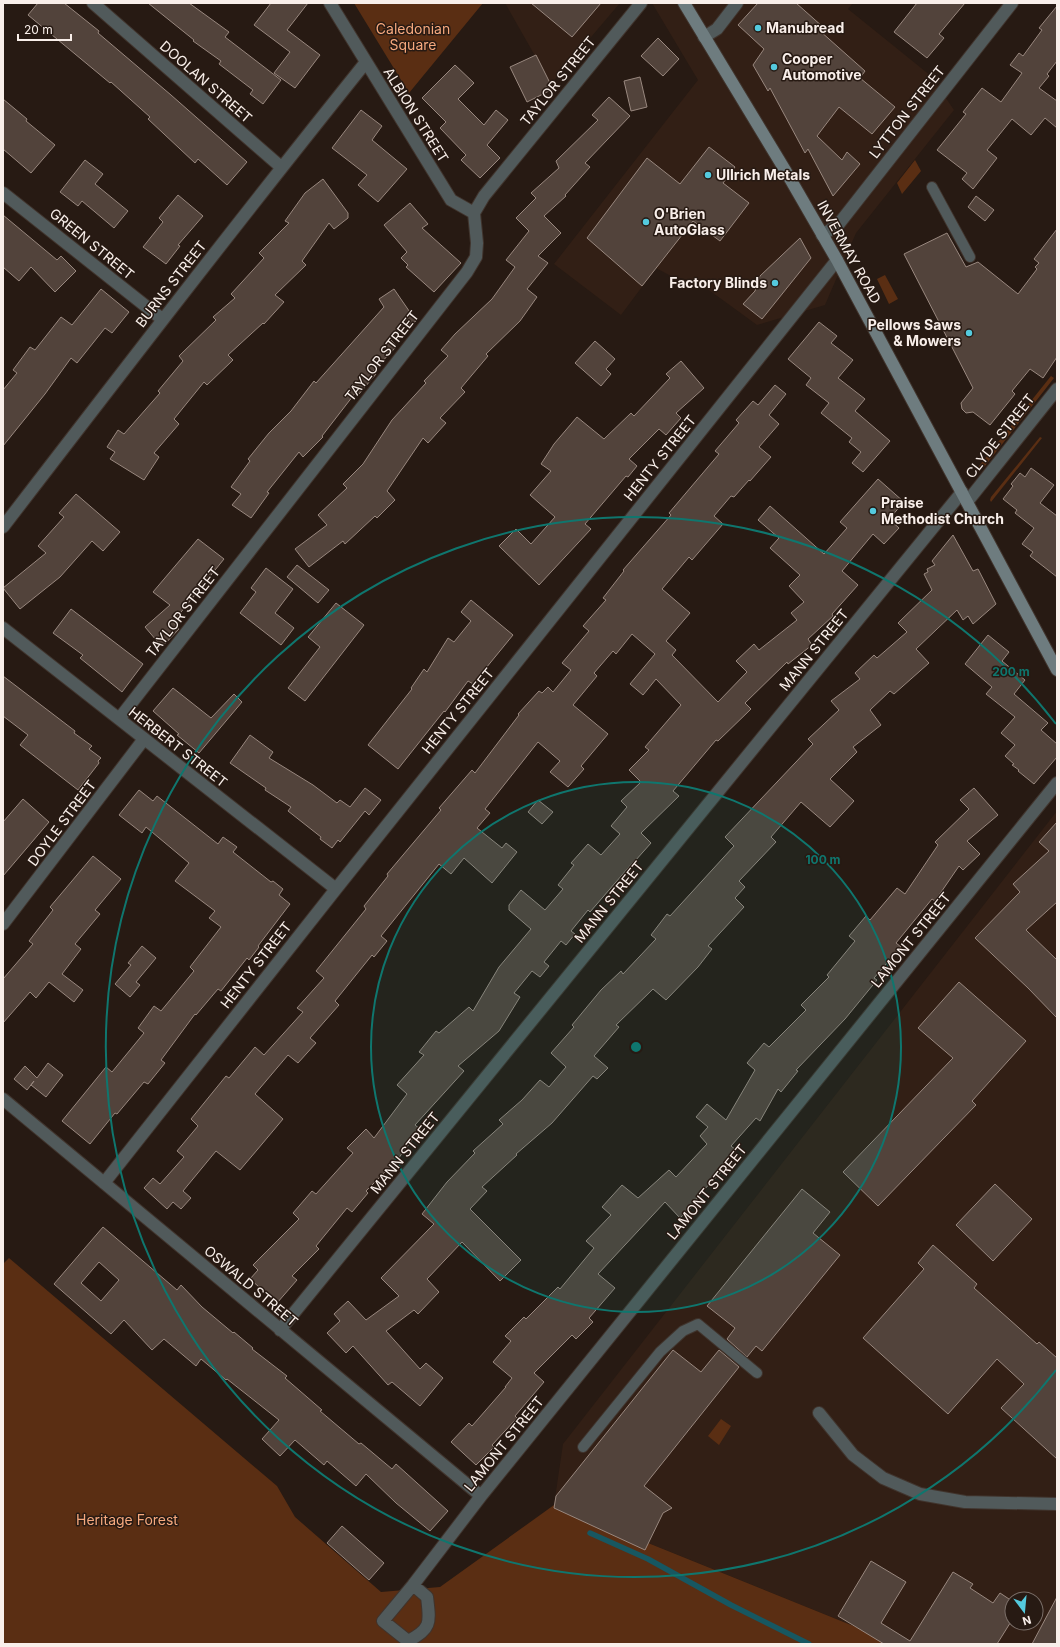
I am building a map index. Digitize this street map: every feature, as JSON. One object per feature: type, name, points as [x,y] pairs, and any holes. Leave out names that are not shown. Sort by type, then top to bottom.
[{"type":"main road","name":"INVERMAY ROAD","points":[[684,3],[837,260],[1057,670]]},
{"type":"street","name":"DOOLAN STREET","points":[[93,3],[281,167]]},
{"type":"street","name":"ALBION STREET","points":[[330,3],[451,200],[474,213]]},
{"type":"street","name":"TAYLOR STREET","points":[[119,719],[467,272],[476,257],[477,243],[474,213],[484,196],[641,3]]},
{"type":"street","points":[[704,37],[717,29],[737,3]]},
{"type":"street","name":"LYTTON STREET","points":[[822,235],[838,225],[1012,3]]},
{"type":"street","name":"BURNS STREET","points":[[3,527],[281,167],[366,62]]},
{"type":"street","name":"GREEN STREET","points":[[3,193],[162,320]]},
{"type":"street","name":"HENTY STREET","points":[[104,1182],[837,260]]},
{"type":"street","name":"CLYDE STREET","points":[[964,497],[1057,389]]},
{"type":"street","name":"MANN STREET","points":[[280,1330],[964,497]]},
{"type":"street","name":"HERBERT STREET","points":[[3,628],[336,889]]},
{"type":"street","name":"DOYLE STREET","points":[[3,924],[144,739]]},
{"type":"street","name":"LAMONT STREET","points":[[413,1585],[427,1597],[430,1620],[421,1635],[408,1641],[383,1621],[1057,783]]},
{"type":"street","name":"OSWALD STREET","points":[[3,1098],[280,1330],[482,1496]]},
{"type":"street","points":[[819,1413],[853,1454],[883,1478],[920,1494],[965,1502],[1057,1504]]},
{"type":"lane","points":[[932,188],[970,258]]},
{"type":"lane","points":[[583,1447],[660,1352],[682,1331],[698,1324],[757,1373]]},
{"type":"shaded area","points":[[505,3],[620,3],[551,84]]},
{"type":"shaded area","points":[[652,3],[853,3],[848,9],[931,76],[954,110],[856,233],[825,305],[757,325],[698,282],[671,276],[656,268],[621,315],[554,264],[698,80]]},
{"type":"shaded area","points":[[1057,811],[1057,1644],[898,1644],[554,1505],[563,1444]]},
{"type":"green space","name":"Caledonian Square","points":[[354,3],[483,3],[409,93]]},
{"type":"green space","points":[[915,160],[921,171],[902,194],[897,183]]},
{"type":"green space","points":[[885,275],[898,299],[889,304],[877,279]]},
{"type":"green space","points":[[1051,376],[1054,378],[985,466],[978,472],[976,470],[979,466]]},
{"type":"green space","points":[[1040,437],[1042,438],[991,502],[991,497]]},
{"type":"green space","name":"Heritage Forest","points":[[9,1258],[277,1486],[295,1517],[381,1592],[440,1587],[554,1505],[898,1644],[3,1644],[3,1264]]},
{"type":"green space","points":[[721,1419],[731,1426],[719,1445],[708,1436]]},
{"type":"building","points":[[38,3],[64,3],[99,31],[98,33],[247,162],[227,185],[198,159],[195,163],[148,119],[150,117],[111,82],[110,83],[28,15]]},
{"type":"building","points":[[148,3],[189,3],[229,32],[225,37],[281,80],[263,104],[250,94],[253,90],[219,64],[221,61],[193,41],[194,40]]},
{"type":"building","points":[[271,3],[308,3],[287,30],[320,55],[295,88],[274,73],[290,52],[254,25]]},
{"type":"building","points":[[531,3],[601,3],[572,37]]},
{"type":"building","points":[[758,3],[796,3],[823,27],[820,31],[865,71],[860,78],[895,107],[872,134],[839,107],[817,136],[842,160],[847,152],[860,164],[833,196],[808,149],[805,153],[770,88],[768,91],[753,65],[764,49],[738,25]]},
{"type":"building","points":[[917,3],[965,3],[939,34],[944,38],[927,58],[894,32]]},
{"type":"building","points":[[1057,6],[1057,61],[1047,74],[1049,76],[1039,88],[1057,101],[1057,128],[1045,118],[1031,135],[1012,119],[987,150],[997,158],[973,189],[962,179],[967,173],[937,150],[966,114],[963,112],[982,88],[1001,102],[1022,73],[1010,65],[1019,53],[1023,56],[1042,30],[1039,28]]},
{"type":"building","points":[[658,38],[679,59],[663,76],[641,56]]},
{"type":"building","points":[[536,55],[553,89],[527,102],[510,67]]},
{"type":"building","points":[[455,65],[474,83],[458,99],[484,125],[496,110],[508,120],[487,145],[500,158],[480,178],[461,160],[466,155],[440,128],[446,122],[422,98]]},
{"type":"building","points":[[640,77],[647,107],[631,111],[624,81]]},
{"type":"building","points":[[609,97],[630,116],[585,163],[590,167],[565,195],[566,196],[544,216],[561,233],[538,256],[548,263],[527,289],[537,297],[520,321],[486,354],[488,356],[461,388],[465,392],[440,418],[446,423],[428,443],[423,438],[387,491],[395,500],[377,518],[375,516],[345,544],[343,541],[309,567],[295,549],[327,525],[318,515],[347,488],[343,484],[363,464],[392,420],[426,383],[424,381],[448,356],[441,350],[455,334],[492,299],[515,267],[506,260],[529,231],[516,218],[536,198],[531,193],[559,168],[556,161],[598,120],[592,115]]},
{"type":"building","points":[[3,99],[27,119],[26,121],[55,145],[31,173],[3,149]]},
{"type":"building","points":[[361,110],[382,126],[372,140],[407,169],[378,202],[358,185],[367,175],[332,148]]},
{"type":"building","name":"O'Brien AutoGlass","points":[[709,147],[735,167],[723,183],[749,203],[720,241],[693,221],[642,286],[587,238],[647,158],[680,184]]},
{"type":"building","points":[[85,160],[103,174],[95,184],[128,211],[114,228],[82,201],[78,206],[60,192]]},
{"type":"building","points":[[323,179],[348,213],[348,218],[334,229],[329,223],[302,261],[306,265],[275,295],[284,302],[264,324],[263,323],[228,355],[233,360],[207,385],[204,382],[174,419],[179,424],[154,453],[159,457],[144,480],[110,459],[115,452],[107,447],[118,430],[124,434],[160,393],[158,391],[183,361],[179,356],[216,320],[213,317],[235,298],[231,294],[264,258],[259,253],[289,223],[285,221],[305,193]]},
{"type":"building","points":[[178,195],[203,216],[178,245],[180,246],[166,264],[143,247],[163,222],[159,218]]},
{"type":"building","points":[[976,196],[994,210],[985,221],[968,207]]},
{"type":"building","points":[[410,203],[428,224],[422,228],[461,263],[434,292],[406,267],[408,265],[401,258],[407,252],[384,225]]},
{"type":"building","points":[[3,215],[57,260],[61,256],[76,271],[55,292],[31,267],[19,281],[3,267]]},
{"type":"building","points":[[1057,229],[1057,357],[1043,378],[1030,369],[1012,391],[1015,394],[990,425],[973,412],[966,413],[962,409],[961,403],[973,388],[904,254],[947,233],[966,267],[978,262],[1018,294],[1037,269],[1035,267],[1039,263],[1034,259]]},
{"type":"building","name":"Factory Blinds","points":[[800,238],[811,258],[762,319],[743,304],[755,291],[760,276]]},
{"type":"building","points":[[101,289],[129,312],[112,333],[105,328],[77,363],[71,358],[45,394],[3,446],[3,390],[17,373],[13,370],[30,347],[35,350],[61,317],[72,325]]},
{"type":"building","points":[[394,289],[416,321],[389,338],[397,346],[373,371],[376,374],[359,394],[356,392],[322,436],[323,437],[303,457],[299,452],[267,492],[269,493],[251,518],[232,505],[241,494],[231,487],[250,461],[248,459],[269,433],[291,411],[314,381],[316,383],[384,307],[379,299]]},
{"type":"building","points":[[819,322],[837,336],[831,343],[853,360],[838,378],[865,399],[855,411],[890,441],[863,472],[852,463],[861,452],[849,442],[852,438],[821,413],[829,403],[806,385],[811,378],[788,359]]},
{"type":"building","points":[[595,341],[615,359],[606,369],[611,374],[601,386],[575,363]]},
{"type":"building","points":[[681,361],[704,388],[676,413],[681,418],[666,435],[659,429],[629,459],[637,466],[628,477],[626,476],[585,524],[591,529],[539,585],[499,546],[516,529],[531,544],[555,517],[530,495],[551,471],[541,464],[554,444],[577,417],[604,439],[631,413],[634,416],[670,378],[666,374]]},
{"type":"building","points":[[775,385],[786,394],[769,415],[779,424],[759,447],[771,457],[734,497],[731,496],[714,516],[723,524],[692,560],[689,557],[662,589],[690,613],[666,641],[676,650],[672,655],[718,702],[747,672],[736,661],[754,644],[759,650],[797,620],[791,613],[804,602],[789,586],[800,575],[770,548],[779,538],[758,520],[770,506],[824,554],[847,528],[840,522],[878,479],[904,502],[889,519],[899,528],[884,544],[873,534],[842,571],[858,585],[832,614],[833,616],[808,639],[812,645],[788,664],[787,662],[745,703],[751,709],[718,741],[716,740],[673,791],[679,796],[641,833],[651,843],[590,912],[588,910],[571,931],[575,934],[566,945],[561,941],[544,962],[549,966],[540,977],[532,971],[514,993],[520,997],[499,1031],[458,1066],[464,1071],[415,1125],[420,1129],[398,1159],[366,1191],[368,1193],[352,1212],[347,1208],[316,1246],[319,1249],[292,1276],[297,1280],[277,1303],[250,1279],[258,1270],[253,1265],[299,1219],[293,1213],[312,1191],[316,1194],[353,1153],[347,1148],[366,1129],[374,1138],[407,1094],[397,1085],[424,1055],[419,1052],[436,1031],[439,1033],[469,1007],[473,1011],[499,967],[531,929],[509,910],[509,905],[521,890],[545,910],[563,889],[558,885],[574,865],[571,863],[588,844],[601,855],[620,834],[611,826],[627,807],[621,801],[641,782],[629,770],[649,750],[645,747],[681,705],[656,679],[643,695],[630,684],[655,654],[632,634],[616,654],[613,651],[594,673],[597,676],[573,705],[608,734],[581,766],[584,769],[568,787],[550,772],[560,761],[538,742],[485,809],[490,813],[477,828],[502,848],[506,843],[517,852],[492,883],[464,858],[451,874],[439,864],[381,936],[387,941],[374,957],[372,955],[335,1001],[339,1005],[310,1038],[316,1043],[298,1063],[288,1055],[255,1094],[283,1119],[240,1170],[216,1151],[183,1191],[191,1198],[181,1209],[173,1202],[167,1209],[144,1188],[153,1178],[160,1184],[184,1157],[177,1151],[198,1126],[191,1119],[226,1076],[229,1078],[255,1047],[264,1055],[303,1012],[297,1008],[324,978],[316,971],[366,909],[364,906],[388,876],[387,874],[441,810],[439,808],[472,770],[475,773],[519,715],[518,714],[539,691],[542,693],[548,687],[553,692],[571,670],[562,663],[589,631],[583,626],[606,600],[603,598],[624,571],[623,570],[671,515],[669,513],[719,454],[715,451],[739,423],[736,420],[753,401],[758,405]]},
{"type":"building","points":[[1031,468],[1054,485],[1040,503],[1057,516],[1057,577],[1030,556],[1033,552],[1022,544],[1034,528],[1015,513],[1017,510],[1003,499],[1013,486],[1011,484],[1020,473],[1025,477]]},
{"type":"building","points":[[76,494],[120,532],[103,551],[92,541],[60,577],[20,609],[3,588],[46,553],[38,546],[64,517],[59,513]]},
{"type":"building","points":[[953,535],[973,571],[978,569],[996,604],[973,624],[968,616],[963,620],[957,610],[916,649],[929,663],[894,694],[890,691],[870,710],[881,725],[853,747],[857,752],[830,779],[854,801],[830,827],[801,802],[771,837],[776,842],[739,881],[745,887],[735,898],[744,907],[708,946],[712,949],[698,967],[666,1000],[653,989],[616,1025],[619,1027],[594,1056],[608,1068],[597,1079],[593,1076],[552,1123],[516,1154],[517,1155],[482,1187],[487,1191],[470,1209],[521,1260],[500,1281],[462,1242],[427,1279],[439,1292],[418,1314],[414,1310],[386,1331],[420,1369],[426,1363],[443,1378],[420,1406],[392,1382],[388,1385],[353,1346],[346,1353],[327,1333],[340,1321],[334,1314],[348,1301],[366,1320],[399,1296],[381,1278],[434,1224],[422,1214],[447,1182],[475,1153],[473,1151],[503,1124],[499,1120],[522,1100],[540,1080],[549,1087],[566,1067],[551,1053],[574,1027],[572,1025],[601,990],[621,971],[623,974],[656,939],[651,935],[667,914],[670,916],[734,846],[725,837],[813,744],[808,739],[839,710],[831,701],[860,679],[855,673],[874,655],[877,658],[907,632],[898,623],[932,590],[924,574],[928,572],[927,569],[935,565],[932,561]]},
{"type":"building","points":[[198,539],[224,559],[173,622],[179,629],[162,647],[145,627],[170,605],[153,592]]},
{"type":"building","points":[[297,565],[329,590],[318,603],[287,577]]},
{"type":"building","points":[[266,568],[293,589],[275,613],[294,628],[281,645],[240,613],[256,592],[251,588]]},
{"type":"building","points":[[471,600],[513,635],[486,668],[475,685],[468,681],[445,712],[444,711],[398,769],[368,745],[412,689],[411,688],[424,669],[427,672],[448,638],[454,642],[471,621],[461,612]]},
{"type":"building","points":[[336,603],[364,625],[305,701],[288,688],[320,647],[308,637]]},
{"type":"building","points":[[71,609],[143,664],[122,692],[80,658],[83,655],[53,633]]},
{"type":"building","points":[[988,635],[1009,652],[1002,661],[1025,680],[1014,694],[1048,723],[1041,730],[1057,744],[1057,757],[1034,784],[1018,771],[1019,770],[1012,765],[1014,764],[1005,756],[1015,745],[1001,733],[1015,717],[986,694],[992,687],[965,664]]},
{"type":"building","points":[[3,676],[75,731],[74,733],[92,746],[89,749],[101,758],[98,761],[99,763],[78,790],[20,745],[28,735],[3,716]]},
{"type":"building","points":[[173,688],[211,718],[234,694],[242,702],[199,753],[177,735],[179,734],[153,711]]},
{"type":"building","points":[[250,735],[273,752],[269,758],[313,785],[337,803],[340,800],[350,807],[365,788],[381,800],[369,815],[365,811],[340,842],[338,840],[332,848],[320,839],[321,837],[288,811],[291,807],[265,790],[266,788],[230,763]]},
{"type":"building","points":[[974,788],[998,815],[967,841],[980,854],[963,870],[959,866],[935,901],[932,899],[896,943],[901,947],[874,978],[877,980],[845,1019],[796,1070],[798,1071],[781,1092],[778,1089],[760,1121],[756,1118],[731,1146],[736,1150],[721,1168],[723,1170],[696,1198],[698,1201],[680,1218],[665,1202],[598,1274],[615,1288],[589,1318],[593,1322],[576,1339],[572,1335],[534,1373],[544,1382],[515,1416],[517,1418],[492,1445],[494,1447],[476,1465],[451,1442],[469,1423],[472,1426],[512,1378],[493,1362],[511,1341],[505,1336],[524,1317],[526,1319],[558,1287],[560,1289],[594,1248],[586,1241],[611,1215],[602,1207],[622,1185],[638,1198],[669,1170],[676,1177],[707,1144],[700,1136],[708,1127],[696,1117],[707,1104],[726,1120],[755,1070],[747,1063],[764,1043],[769,1047],[806,1010],[801,1005],[829,977],[827,975],[855,941],[849,936],[866,916],[870,920],[897,888],[905,894],[938,845],[935,842],[969,809],[960,800]]},
{"type":"building","points":[[139,790],[153,801],[157,796],[218,844],[223,837],[237,847],[233,852],[271,882],[273,881],[283,889],[279,895],[290,904],[249,960],[247,958],[221,991],[218,989],[196,1015],[195,1014],[161,1060],[165,1063],[148,1084],[144,1082],[117,1114],[115,1113],[90,1144],[62,1121],[106,1067],[112,1072],[144,1033],[138,1028],[154,1006],[161,1011],[194,971],[190,967],[221,927],[209,918],[215,911],[175,881],[189,863],[146,827],[142,833],[119,815]]},
{"type":"building","points":[[23,799],[49,822],[3,876],[3,822]]},
{"type":"building","points":[[538,800],[553,812],[542,824],[528,812]]},
{"type":"building","points":[[1057,822],[1057,902],[1026,930],[1057,960],[1057,1018],[1028,988],[975,938],[1020,892],[1013,884],[1049,851],[1039,842]]},
{"type":"building","points":[[93,856],[121,879],[95,910],[100,914],[75,944],[81,949],[62,974],[83,990],[74,1002],[49,982],[36,998],[30,992],[3,1023],[3,979],[33,944],[29,941],[53,910],[50,907]]},
{"type":"building","points":[[142,946],[156,958],[136,982],[140,985],[130,997],[115,984],[131,965],[128,963]]},
{"type":"building","points":[[959,982],[1026,1041],[972,1101],[976,1105],[878,1206],[843,1172],[953,1058],[918,1028]]},
{"type":"building","points":[[48,1063],[63,1075],[46,1097],[31,1085],[34,1081],[27,1090],[14,1079],[25,1066],[37,1078]]},
{"type":"building","points":[[995,1184],[1032,1219],[993,1261],[956,1225]]},
{"type":"building","points":[[802,1189],[830,1212],[813,1233],[840,1255],[762,1351],[756,1346],[747,1357],[727,1339],[735,1328],[707,1306]]},
{"type":"building","points":[[103,1227],[177,1290],[181,1285],[202,1307],[287,1376],[285,1378],[322,1410],[320,1411],[359,1444],[361,1443],[392,1469],[396,1464],[448,1511],[430,1531],[396,1503],[366,1474],[356,1486],[327,1461],[324,1465],[295,1440],[280,1456],[262,1439],[279,1420],[201,1359],[196,1366],[164,1339],[152,1350],[124,1320],[111,1334],[54,1284]],"holes":[[[99,1262],[119,1280],[101,1301],[81,1283]]]},
{"type":"building","points":[[933,1245],[977,1284],[974,1288],[1037,1344],[1039,1342],[1057,1358],[1057,1459],[1001,1408],[1024,1384],[997,1359],[948,1414],[863,1338],[924,1269],[918,1263]]},
{"type":"building","points":[[673,1350],[701,1372],[719,1350],[739,1367],[644,1486],[672,1508],[663,1513],[645,1550],[554,1508],[556,1496]]},
{"type":"building","points":[[342,1526],[384,1563],[369,1580],[327,1543]]},
{"type":"building","points":[[871,1561],[906,1582],[881,1623],[910,1641],[953,1572],[973,1584],[970,1588],[993,1603],[1000,1593],[1004,1596],[1005,1631],[997,1644],[884,1644],[838,1616]]},
{"type":"building","points":[[1057,1597],[1057,1644],[1032,1644],[1039,1631],[1044,1631],[1044,1621]]},
{"type":"waterway","points":[[590,1533],[648,1559],[731,1605],[809,1644]]},
{"type":"place","name":"Manubread","points":[[758,28]]},
{"type":"place","name":"Cooper Automotive","points":[[774,67]]},
{"type":"place","name":"Ullrich Metals","points":[[708,175]]},
{"type":"place","name":"O'Brien AutoGlass","points":[[646,222]]},
{"type":"place","name":"Factory Blinds","points":[[775,283]]},
{"type":"place","name":"Pellows Saws & Mowers","points":[[969,333]]},
{"type":"place","name":"Praise Methodist Church","points":[[873,511]]}]
